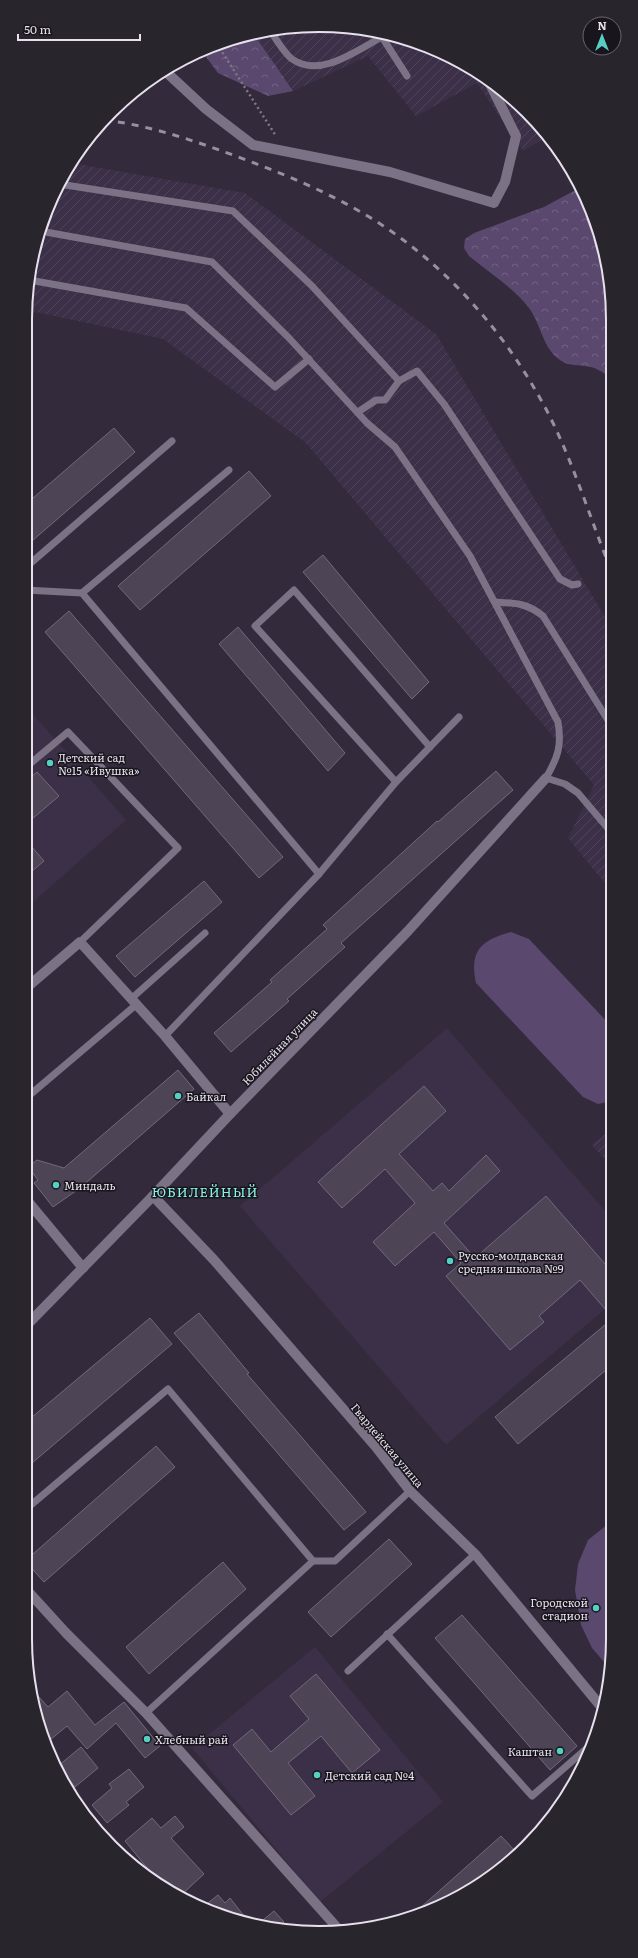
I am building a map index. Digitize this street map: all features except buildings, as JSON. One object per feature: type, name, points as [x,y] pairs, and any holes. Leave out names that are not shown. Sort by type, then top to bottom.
[{"type":"street","points":[[169,74],[206,108],[253,145],[285,150],[390,172],[494,203],[505,182],[516,136],[493,90]]},
{"type":"street","name":"Юбилейная улица","points":[[32,1320],[408,931],[546,778]]},
{"type":"street","points":[[32,983],[80,942],[165,1036],[230,1114]]},
{"type":"street","name":"Гвардейская улица","points":[[153,1196],[214,1260],[376,1447],[410,1491],[475,1554],[598,1702]]},
{"type":"street","points":[[32,1206],[83,1268]]},
{"type":"street","points":[[32,1596],[66,1633],[146,1713],[335,1925]]},
{"type":"lane","points":[[274,36],[292,59],[308,66],[326,66],[374,38]]},
{"type":"lane","points":[[385,40],[407,76]]},
{"type":"lane","points":[[65,185],[233,211],[312,286],[399,381]]},
{"type":"lane","points":[[46,232],[212,262],[309,359],[358,412],[395,447],[470,556],[558,722],[561,737],[560,748],[557,758],[546,778],[565,784],[578,793],[606,825]]},
{"type":"lane","points":[[34,281],[186,308],[275,387],[309,359]]},
{"type":"lane","points":[[358,412],[376,400],[385,400],[399,381],[417,371],[444,404],[560,579],[572,584],[578,584]]},
{"type":"lane","points":[[32,562],[172,441]]},
{"type":"lane","points":[[32,590],[82,593],[228,470]]},
{"type":"lane","points":[[396,782],[255,626],[294,590],[430,747]]},
{"type":"lane","points":[[82,593],[319,874]]},
{"type":"lane","points":[[495,602],[520,604],[533,608],[543,616],[606,717]]},
{"type":"lane","points":[[165,1036],[319,874],[396,782],[459,716]]},
{"type":"lane","points":[[32,762],[68,732],[178,848],[80,942]]},
{"type":"lane","points":[[32,1093],[134,1001],[205,933]]},
{"type":"lane","points":[[32,1504],[168,1389],[314,1561]]},
{"type":"lane","points":[[146,1713],[314,1561],[335,1561],[410,1491]]},
{"type":"lane","points":[[348,1671],[475,1554]]},
{"type":"lane","points":[[387,1634],[532,1796],[583,1752]]},
{"type":"path","points":[[221,50],[285,150]]},
{"type":"shaded area","points":[[319,32],[356,34],[411,47],[462,70],[494,91],[522,116],[543,139],[523,151],[477,83],[416,116],[368,56],[293,91],[257,39],[282,34],[300,33]]},
{"type":"shaded area","points":[[77,164],[245,193],[436,334],[606,619],[606,885],[568,838],[594,785],[306,443],[163,339],[32,311],[34,282],[47,227],[70,175]]},
{"type":"shaded area","name":"Детский сад №15 «Ивушка»","points":[[32,713],[126,820],[32,903]]},
{"type":"shaded area","name":"Русско-молдавская средняя школа №9","points":[[447,1028],[606,1212],[606,1308],[446,1445],[240,1206]]},
{"type":"shaded area","points":[[606,1133],[606,1160],[592,1145]]},
{"type":"shaded area","name":"Детский сад №4","points":[[315,1647],[443,1802],[320,1902],[192,1748]]},
{"type":"green space","points":[[257,39],[293,91],[268,96],[218,73],[205,56],[227,47]]},
{"type":"green space","points":[[575,190],[591,227],[604,282],[606,319],[606,375],[596,369],[586,366],[567,364],[554,355],[546,343],[533,314],[523,300],[469,256],[464,248],[465,239],[474,233],[544,207]]},
{"type":"green space","points":[[511,932],[529,939],[606,1021],[606,1102],[598,1104],[583,1097],[476,983],[474,963],[476,955],[485,943]]},
{"type":"green space","name":"Городской стадион","points":[[606,1526],[605,1663],[592,1648],[581,1625],[575,1590],[578,1564],[588,1540]]},
{"type":"railway","points":[[111,121],[137,125],[186,139],[233,155],[297,180],[359,211],[386,228],[437,268],[482,314],[502,339],[537,393],[559,435],[606,558]]},
{"type":"place","name":"Детский сад №15 «Ивушка»","points":[[50,763]]},
{"type":"place","name":"Байкал","points":[[178,1096]]},
{"type":"place","name":"Миндаль","points":[[56,1185]]},
{"type":"place","name":"Русско-молдавская средняя школа №9","points":[[450,1261]]},
{"type":"place","name":"Городской стадион","points":[[596,1608]]},
{"type":"place","name":"Хлебный рай","points":[[147,1739]]},
{"type":"place","name":"Каштан","points":[[560,1751]]},
{"type":"place","name":"Детский сад №4","points":[[317,1775]]},
{"type":"district","name":"ЮБИЛЕЙНЫЙ","points":[[205,1191]]}]
